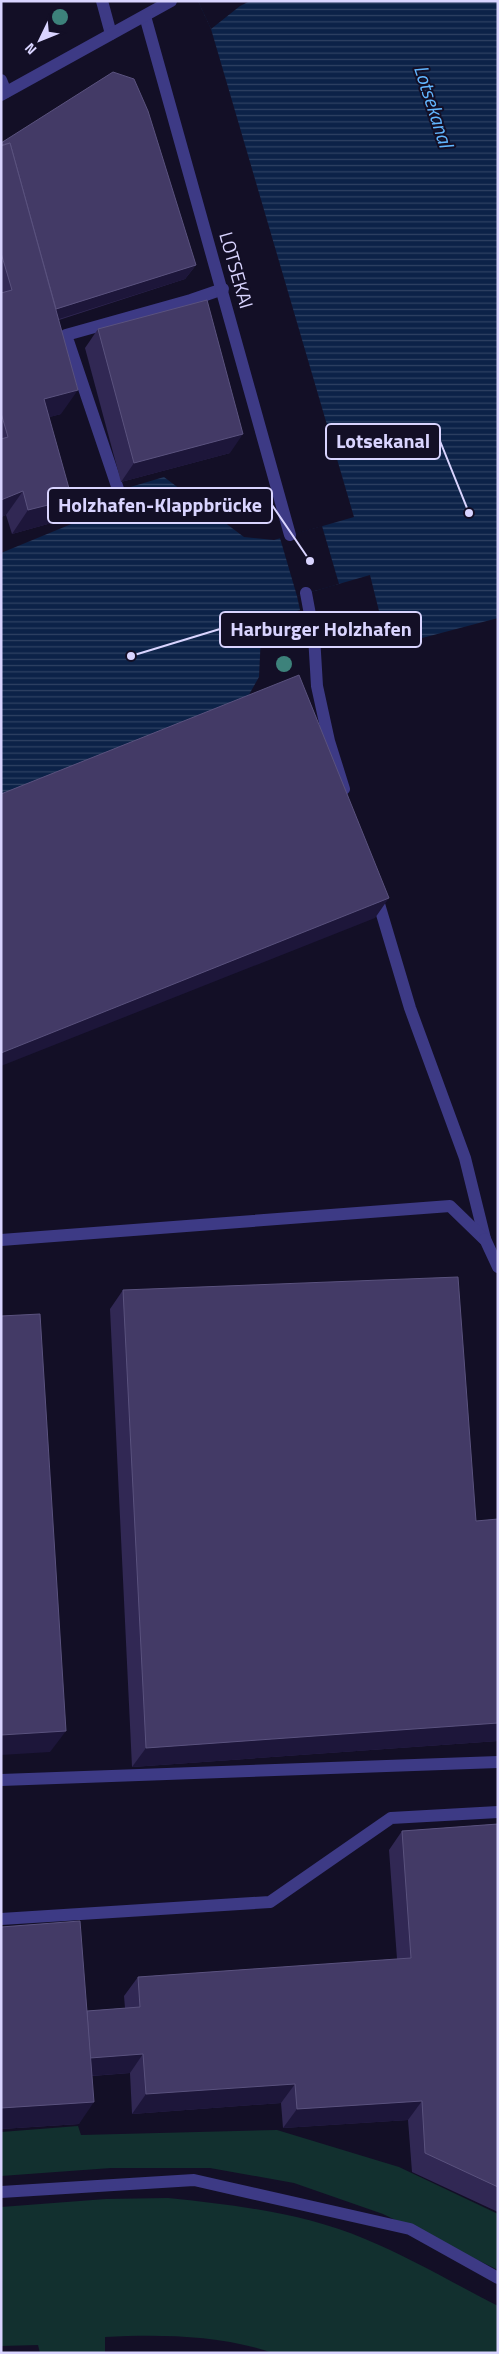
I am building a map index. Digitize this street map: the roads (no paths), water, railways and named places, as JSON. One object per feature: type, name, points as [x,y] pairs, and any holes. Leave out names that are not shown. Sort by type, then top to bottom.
[{"type":"street","points":[[102,1],[111,34]]},
{"type":"street","points":[[3,89],[171,1]]},
{"type":"street","name":"LOTSEKAI","points":[[145,16],[223,289],[290,535]]},
{"type":"street","points":[[120,492],[66,335],[191,300],[223,289]]},
{"type":"street","points":[[306,594],[314,636],[317,686],[329,741],[346,798]]},
{"type":"street","points":[[373,883],[410,1008],[466,1158],[485,1239],[498,1267]]},
{"type":"street","points":[[1,1240],[450,1206],[485,1239]]},
{"type":"street","points":[[1,1780],[498,1762]]},
{"type":"street","points":[[1,1919],[270,1902],[391,1818],[498,1812]]},
{"type":"street","points":[[1,2192],[194,2180],[410,2229],[498,2278]]},
{"type":"water","points":[[198,1],[498,1],[498,618],[388,647],[370,575],[297,596],[300,610],[270,620],[261,635],[259,677],[246,700],[1,798],[1,553],[120,504],[127,488],[164,477],[244,537],[274,540],[354,517],[211,29]]},
{"type":"place","name":"Lotsekanal","points":[[469,513]]},
{"type":"place","name":"Holzhafen-Klappbrücke","points":[[310,561]]},
{"type":"place","name":"Harburger Holzhafen","points":[[131,656]]}]
